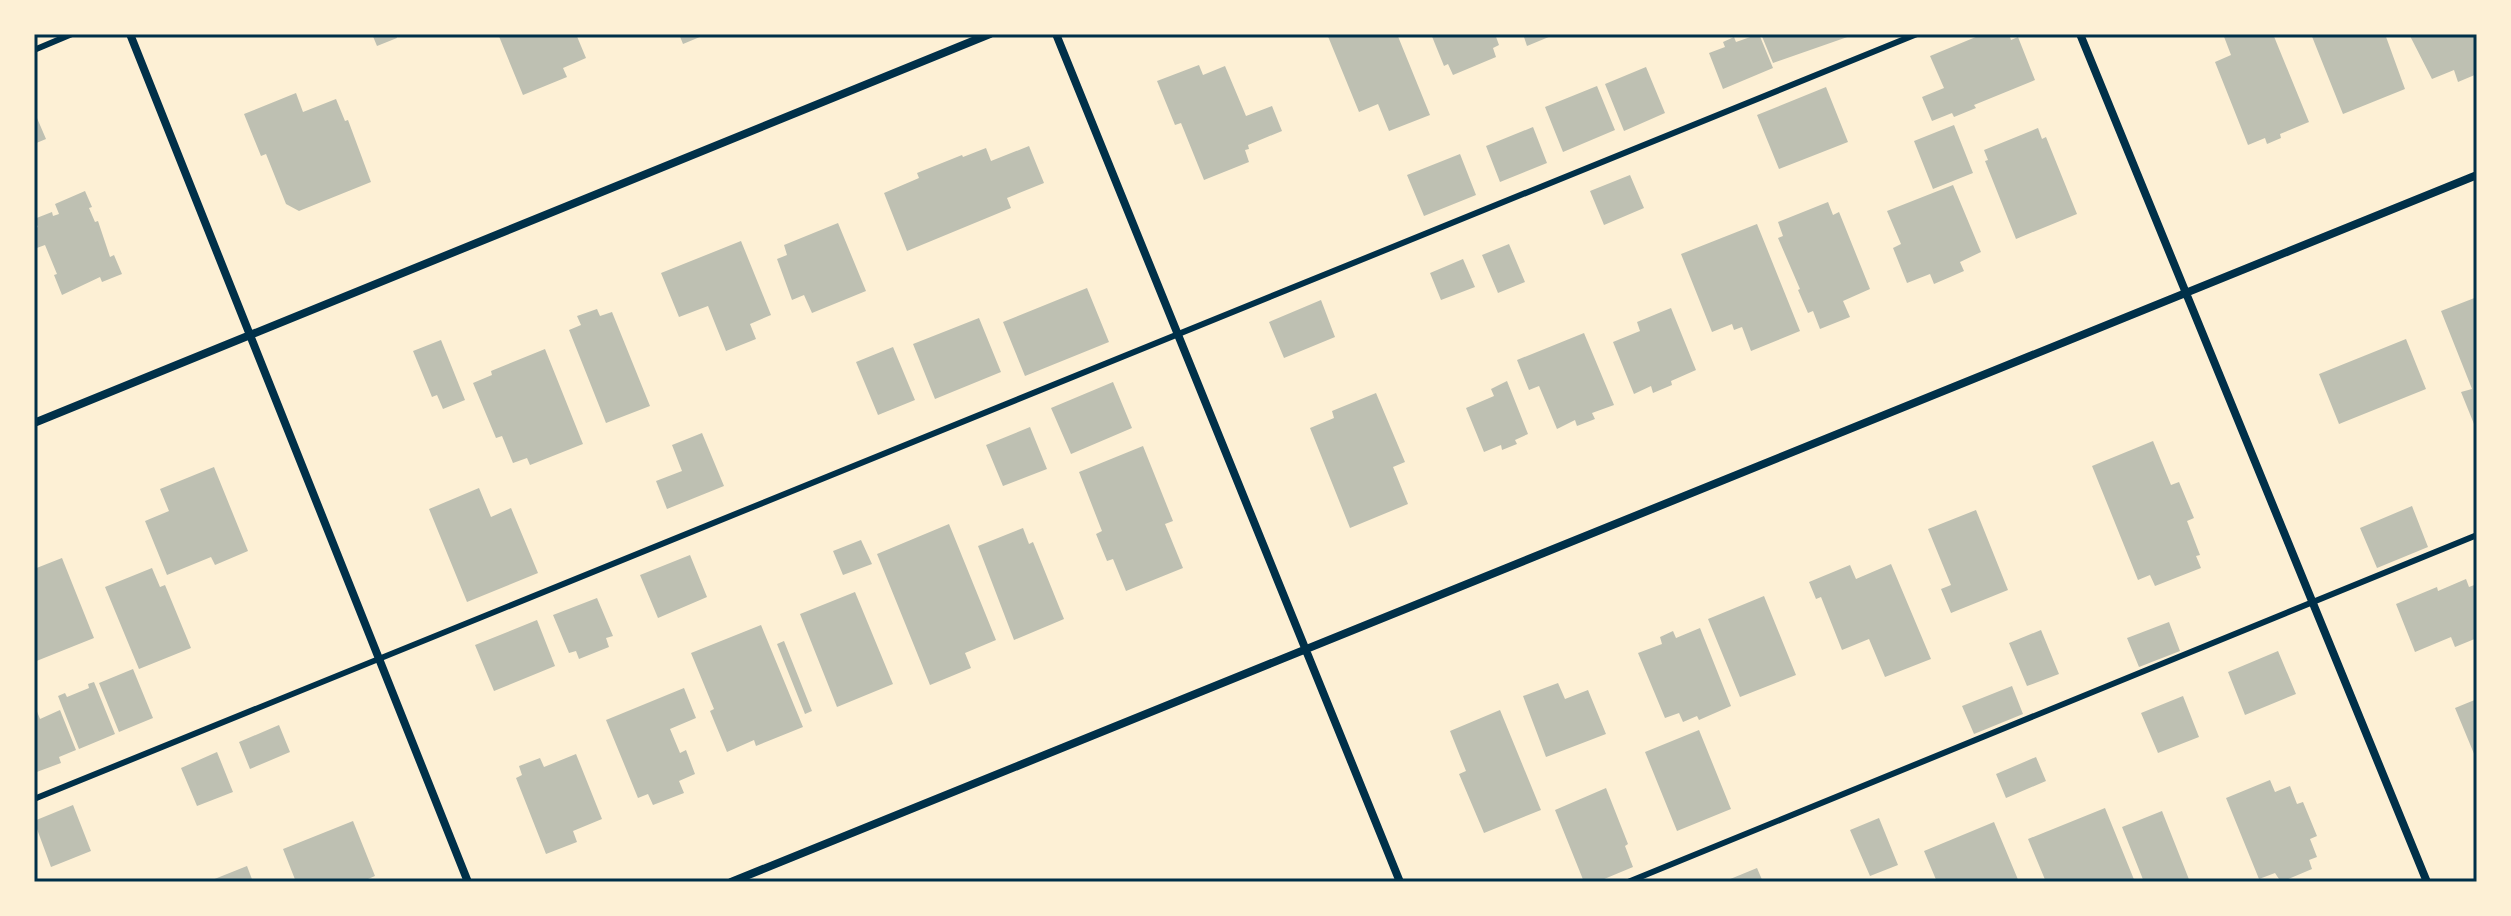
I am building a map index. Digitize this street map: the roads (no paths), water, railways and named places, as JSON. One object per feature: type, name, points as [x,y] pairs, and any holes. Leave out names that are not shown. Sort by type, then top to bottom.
[{"type":"street","points":[[130,34],[468,882]]},
{"type":"street","points":[[34,423],[990,34]]},
{"type":"street","points":[[1056,34],[1400,882]]},
{"type":"street","points":[[2080,34],[2427,882]]},
{"type":"street","points":[[731,882],[2477,175]]},
{"type":"lane","points":[[34,50],[72,34]]},
{"type":"lane","points":[[34,799],[1917,34]]},
{"type":"lane","points":[[1628,882],[2477,535]]}]
